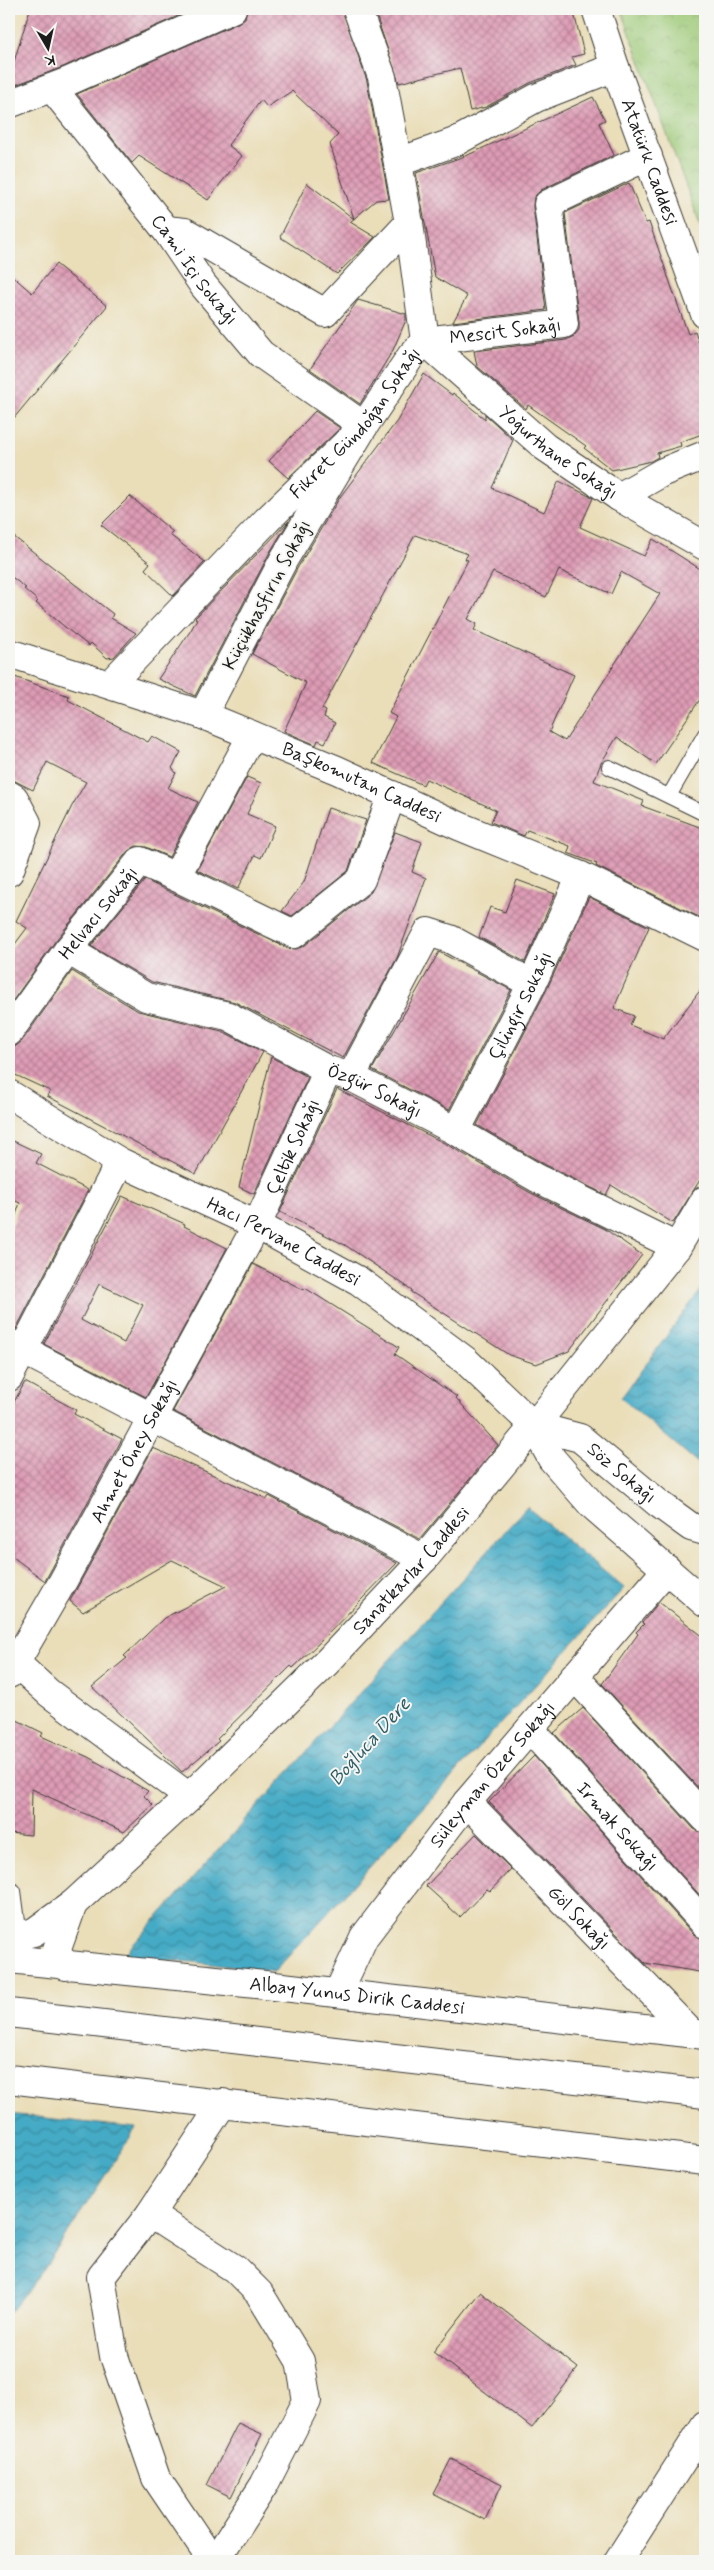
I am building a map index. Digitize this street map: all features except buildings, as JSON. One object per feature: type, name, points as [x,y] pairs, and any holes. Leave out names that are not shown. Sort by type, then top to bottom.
[{"type":"main road","points":[[9,104],[52,88],[232,9]]},
{"type":"main road","name":"Fikret Gündoğan Sokağı","points":[[110,684],[267,520],[364,426],[412,356],[425,341],[409,223],[382,77],[357,9]]},
{"type":"main road","name":"Atatürk Caddesi","points":[[596,9],[615,67],[705,314]]},
{"type":"main road","points":[[399,162],[455,142],[536,98],[615,67]]},
{"type":"main road","name":"Cami İçi Sokağı","points":[[52,88],[166,230],[203,285],[261,354],[364,426]]},
{"type":"main road","name":"Mescit Sokağı","points":[[425,341],[564,324],[548,204],[648,156]]},
{"type":"main road","points":[[166,230],[185,232],[325,314],[409,223]]},
{"type":"main road","name":"Yoğurthane Sokağı","points":[[425,341],[544,447],[619,497],[705,546]]},
{"type":"main road","name":"Küçükhasfırın Sokağı","points":[[203,715],[284,559],[364,426]]},
{"type":"main road","points":[[619,497],[663,472],[705,455]]},
{"type":"main road","name":"Başkomutan Caddesi","points":[[9,653],[203,715],[392,795],[459,826],[581,876],[705,937]]},
{"type":"main road","points":[[252,735],[176,877],[294,934],[361,880],[392,795]]},
{"type":"main road","points":[[9,795],[14,798],[27,823],[9,872]]},
{"type":"main road","name":"Helvacı Sokağı","points":[[9,1032],[68,950],[140,861],[176,877]]},
{"type":"main road","name":"Çilingir Sokağı","points":[[456,1131],[532,984],[581,876]]},
{"type":"main road","name":"Çeltik Sokağı","points":[[257,1224],[339,1073],[428,932],[450,939],[532,984]]},
{"type":"main road","name":"Özgür Sokağı","points":[[68,950],[146,997],[228,1016],[456,1131],[536,1178],[677,1247]]},
{"type":"main road","name":"Hacı Pervane Caddesi","points":[[9,1094],[120,1162],[257,1224],[359,1281],[466,1361],[534,1426]]},
{"type":"main road","points":[[9,1377],[16,1347],[120,1162]]},
{"type":"main road","name":"Sanatkarlar Caddesi","points":[[13,1945],[73,1904],[189,1797],[327,1662],[424,1559],[534,1426],[677,1247],[705,1200]]},
{"type":"main road","name":"Ahmet Öney Sokağı","points":[[12,1668],[152,1418],[257,1224]]},
{"type":"main road","points":[[16,1347],[424,1559]]},
{"type":"main road","points":[[534,1426],[552,1459],[592,1505],[705,1603]]},
{"type":"main road","name":"Söz Sokağı","points":[[534,1426],[580,1438],[658,1503],[691,1527],[705,1531]]},
{"type":"main road","name":"Süleyman Özer Sokağı","points":[[338,1993],[364,1937],[467,1802],[667,1570]]},
{"type":"main road","points":[[12,1668],[49,1692],[189,1797]]},
{"type":"main road","points":[[574,1676],[705,1818]]},
{"type":"main road","name":"Irmak Sokağı","points":[[530,1729],[705,1924]]},
{"type":"main road","name":"Göl Sokağı","points":[[467,1802],[698,2034]]},
{"type":"main road","points":[[66,1966],[56,1952],[73,1904]]},
{"type":"main road","name":"Albay Yunus Dirik Caddesi","points":[[13,1945],[66,1966],[265,1985],[698,2034]]},
{"type":"main road","points":[[9,2013],[705,2094]]},
{"type":"main road","points":[[9,2079],[705,2161]]},
{"type":"main road","points":[[150,2214],[235,2269],[259,2293],[300,2361],[307,2401],[264,2484],[213,2561],[156,2478],[114,2356],[101,2276],[150,2214],[223,2103]]},
{"type":"main road","points":[[618,2561],[705,2425]]},
{"type":"lane","points":[[669,796],[705,734]]},
{"type":"lane","points":[[609,767],[705,814]]},
{"type":"lane","points":[[9,1891],[14,1891],[13,1945]]},
{"type":"green space","points":[[621,9],[705,9],[705,238]]},
{"type":"water","points":[[705,1284],[705,1469],[621,1398]]},
{"type":"water","name":"Boğluca Dere","points":[[527,1507],[624,1588],[274,1972],[193,1962],[121,1958]]},
{"type":"water","points":[[9,2114],[136,2128],[45,2268],[9,2314]]}]
